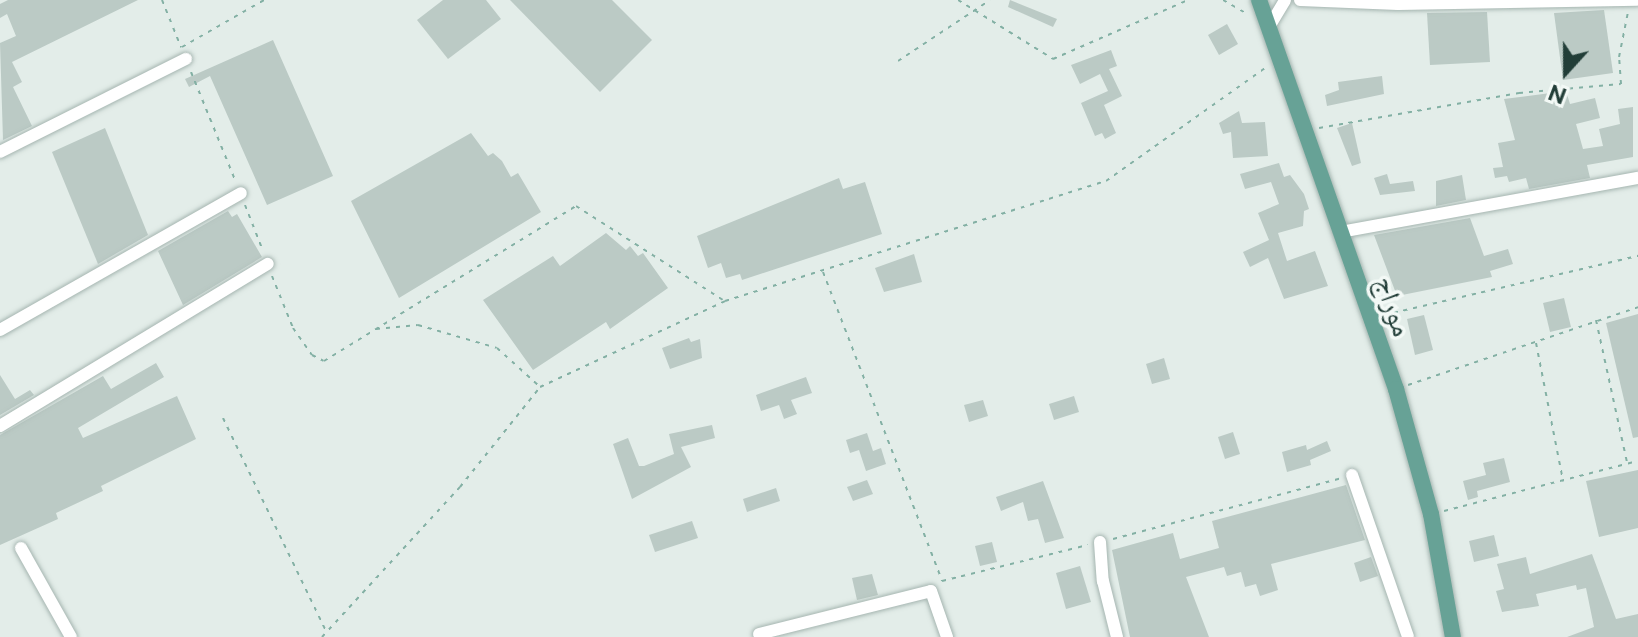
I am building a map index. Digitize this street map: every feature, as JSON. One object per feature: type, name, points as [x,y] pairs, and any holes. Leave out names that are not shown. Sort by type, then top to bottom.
[{"type":"main road","name":"موراج","points":[[1259,0],[1396,389],[1431,514],[1453,637]]},
{"type":"street","points":[[1269,27],[1285,0]]},
{"type":"street","points":[[1300,0],[1398,4],[1637,0]]},
{"type":"street","points":[[0,152],[183,54]]},
{"type":"street","points":[[1340,232],[1638,178]]},
{"type":"street","points":[[0,330],[241,193]]},
{"type":"street","points":[[0,426],[268,264]]},
{"type":"street","points":[[1352,475],[1408,637]]},
{"type":"street","points":[[1100,542],[1103,581],[1117,637]]},
{"type":"street","points":[[21,548],[71,637]]},
{"type":"street","points":[[759,634],[931,591],[947,637]]},
{"type":"path","points":[[162,0],[293,328],[312,355],[324,361],[576,206],[725,301]]},
{"type":"path","points":[[183,54],[264,0]]},
{"type":"path","points":[[958,0],[1053,59],[1188,0]]},
{"type":"path","points":[[898,61],[990,0]]},
{"type":"path","points":[[1223,0],[1269,27]]},
{"type":"path","points":[[1306,130],[1519,93],[1621,84],[1619,57],[1631,0]]},
{"type":"path","points":[[322,637],[460,487],[540,387],[725,301],[1106,181],[1279,58]]},
{"type":"path","points":[[1372,319],[1638,256]]},
{"type":"path","points":[[823,271],[942,581],[1352,475]]},
{"type":"path","points":[[1396,389],[1638,307]]},
{"type":"path","points":[[1596,320],[1627,463]]},
{"type":"path","points":[[371,330],[418,325],[497,348],[540,387]]},
{"type":"path","points":[[1536,343],[1564,482]]},
{"type":"path","points":[[223,418],[326,632]]},
{"type":"path","points":[[1431,514],[1638,461]]},
{"type":"building","points":[[8,0],[138,0],[12,62],[22,82],[13,87],[32,126],[3,140],[0,43],[16,36],[7,14],[0,18],[0,4]]},
{"type":"building","points":[[443,0],[486,0],[501,19],[448,59],[417,20]]},
{"type":"building","points":[[510,0],[612,0],[652,40],[600,92]]},
{"type":"building","points":[[1010,0],[1057,19],[1053,27],[1008,7]]},
{"type":"building","points":[[1604,10],[1613,73],[1563,80],[1554,13]]},
{"type":"building","points":[[1487,12],[1490,62],[1430,65],[1427,13]]},
{"type":"building","points":[[1227,24],[1238,44],[1219,55],[1208,35]]},
{"type":"building","points":[[273,40],[333,176],[267,205],[210,76],[189,87],[185,79]]},
{"type":"building","points":[[1111,50],[1117,66],[1109,69],[1122,96],[1104,105],[1116,133],[1105,139],[1102,133],[1095,136],[1081,103],[1108,91],[1100,74],[1080,84],[1071,65]]},
{"type":"building","points":[[1382,76],[1384,94],[1327,106],[1325,95],[1339,90],[1338,82]]},
{"type":"building","points":[[1566,91],[1570,104],[1595,98],[1600,118],[1576,124],[1583,149],[1603,146],[1599,129],[1620,124],[1618,109],[1633,107],[1633,157],[1587,165],[1590,178],[1529,189],[1526,178],[1509,182],[1507,176],[1495,178],[1493,168],[1503,167],[1498,143],[1515,140],[1504,99]]},
{"type":"building","points":[[1239,111],[1242,123],[1265,122],[1268,156],[1233,158],[1231,132],[1223,134],[1219,123]]},
{"type":"building","points":[[1352,123],[1361,163],[1352,166],[1337,128]]},
{"type":"building","points":[[105,128],[148,235],[98,264],[52,152]]},
{"type":"building","points":[[471,133],[488,156],[493,153],[502,161],[511,177],[518,173],[541,212],[399,298],[351,201]]},
{"type":"building","points":[[1279,163],[1284,177],[1290,175],[1304,194],[1309,209],[1304,211],[1303,226],[1278,233],[1287,261],[1315,251],[1328,286],[1284,299],[1268,258],[1250,267],[1243,252],[1269,240],[1258,213],[1279,204],[1271,182],[1245,189],[1240,174]]},
{"type":"building","points":[[1387,174],[1390,184],[1413,181],[1415,191],[1380,195],[1374,178]]},
{"type":"building","points":[[1462,175],[1466,200],[1436,206],[1436,181]]},
{"type":"building","points":[[839,178],[843,189],[865,182],[882,234],[742,280],[740,274],[726,278],[721,263],[708,268],[697,236]]},
{"type":"building","points":[[228,211],[232,217],[237,214],[262,257],[183,305],[158,251]]},
{"type":"building","points":[[1470,218],[1484,256],[1508,249],[1513,264],[1490,271],[1492,277],[1397,296],[1374,235]]},
{"type":"building","points":[[606,233],[626,250],[630,246],[638,256],[643,253],[668,288],[610,329],[606,322],[533,370],[483,300],[553,256],[560,266]]},
{"type":"building","points":[[914,254],[922,282],[884,292],[875,268]]},
{"type":"building","points":[[1564,298],[1571,327],[1550,332],[1543,303]]},
{"type":"building","points":[[1638,314],[1638,437],[1633,438],[1606,323]]},
{"type":"building","points":[[1424,315],[1433,350],[1415,355],[1407,319]]},
{"type":"building","points":[[689,338],[691,342],[700,339],[702,358],[670,369],[662,348]]},
{"type":"building","points":[[1164,358],[1170,379],[1152,384],[1146,364]]},
{"type":"building","points":[[156,363],[164,377],[78,428],[83,438],[177,396],[196,439],[101,486],[103,491],[56,513],[58,519],[0,545],[0,435],[103,376],[111,389]]},
{"type":"building","points":[[0,375],[15,399],[30,390],[34,395],[0,415]]},
{"type":"building","points":[[806,377],[812,393],[791,400],[797,414],[784,419],[779,405],[761,411],[756,395]]},
{"type":"building","points":[[1074,396],[1079,412],[1054,420],[1049,404]]},
{"type":"building","points":[[983,400],[988,416],[969,422],[964,405]]},
{"type":"building","points":[[712,425],[715,438],[681,447],[691,467],[632,499],[613,444],[628,438],[639,466],[644,466],[674,454],[669,434]]},
{"type":"building","points":[[1233,432],[1240,454],[1225,459],[1218,437]]},
{"type":"building","points":[[867,433],[873,451],[881,448],[886,464],[866,471],[859,450],[850,453],[846,440]]},
{"type":"building","points":[[1327,441],[1331,451],[1310,460],[1311,465],[1287,472],[1282,452],[1306,445],[1307,450]]},
{"type":"building","points":[[1504,458],[1510,482],[1477,491],[1478,497],[1468,500],[1463,481],[1486,475],[1483,463]]},
{"type":"building","points":[[1638,470],[1638,528],[1599,537],[1586,481]]},
{"type":"building","points":[[867,480],[873,494],[853,501],[847,487]]},
{"type":"building","points":[[1043,481],[1064,538],[1045,543],[1038,519],[1028,521],[1023,502],[1001,511],[996,497]]},
{"type":"building","points":[[1346,485],[1365,540],[1271,564],[1278,590],[1260,596],[1256,584],[1245,587],[1241,572],[1227,576],[1224,567],[1186,577],[1209,637],[1130,637],[1112,550],[1173,533],[1180,559],[1219,548],[1212,521]]},
{"type":"building","points":[[776,488],[780,501],[747,512],[743,499]]},
{"type":"building","points":[[692,521],[698,538],[655,552],[649,535]]},
{"type":"building","points":[[1494,535],[1499,556],[1474,562],[1469,541]]},
{"type":"building","points":[[992,542],[997,562],[980,566],[975,546]]},
{"type":"building","points":[[1592,554],[1616,619],[1638,614],[1638,637],[1567,637],[1594,627],[1586,588],[1577,590],[1576,585],[1536,594],[1539,606],[1502,612],[1496,591],[1504,589],[1497,564],[1526,557],[1530,574]]},
{"type":"building","points":[[1371,557],[1378,576],[1360,582],[1354,563]]},
{"type":"building","points":[[1080,566],[1091,602],[1066,609],[1056,573]]},
{"type":"building","points":[[872,574],[878,595],[857,600],[852,578]]}]
